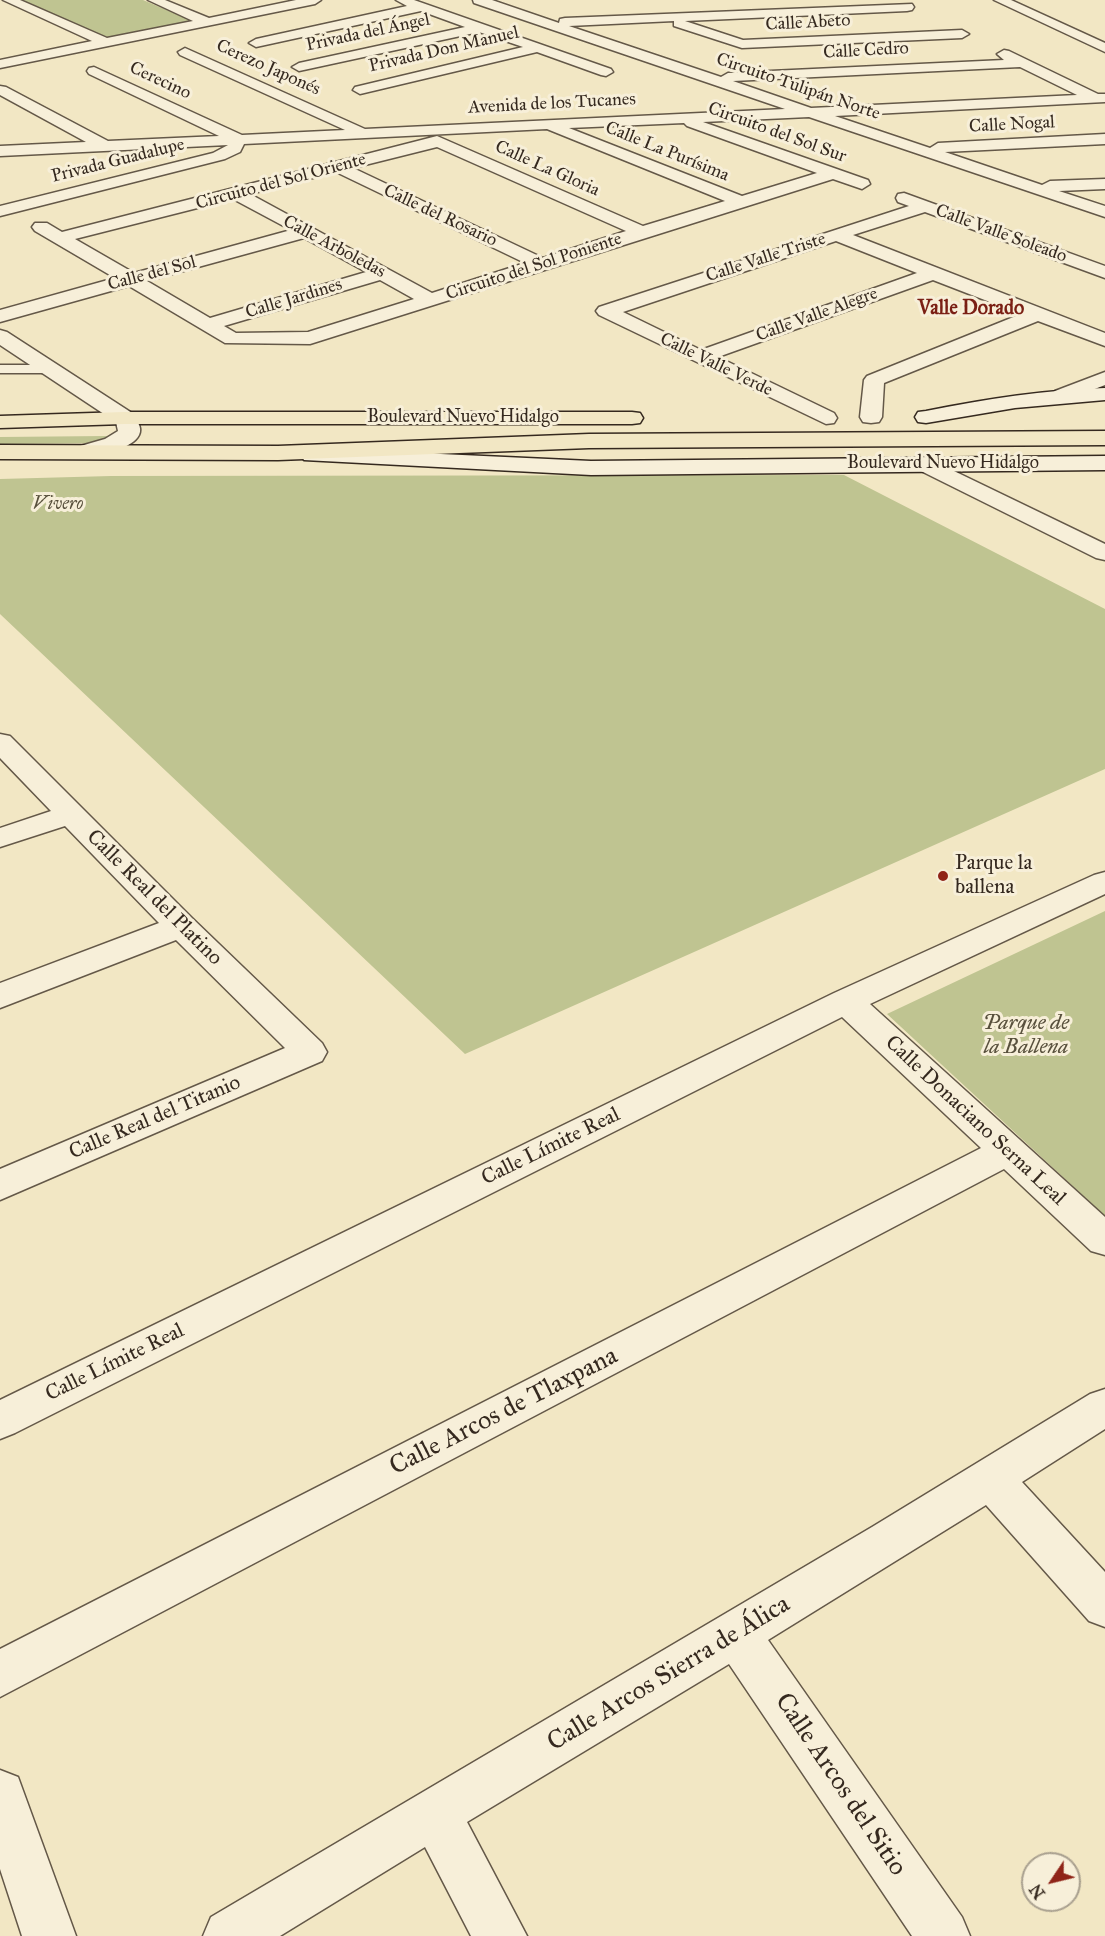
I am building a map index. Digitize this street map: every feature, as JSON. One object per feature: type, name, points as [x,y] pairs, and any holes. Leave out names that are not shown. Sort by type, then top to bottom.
[{"type":"main road","name":"Boulevard Nuevo Hidalgo","points":[[0,422],[124,418],[647,418]]},
{"type":"main road","points":[[778,418],[1105,418]]},
{"type":"main road","name":"Boulevard Nuevo Hidalgo","points":[[0,453],[278,453],[589,441],[1105,438]]},
{"type":"street","points":[[9,0],[105,42]]},
{"type":"street","points":[[154,0],[208,22]]},
{"type":"street","points":[[274,0],[289,5]]},
{"type":"street","points":[[4,61],[315,0]]},
{"type":"street","points":[[402,0],[606,72]]},
{"type":"street","name":"Circuito Tulipán Norte","points":[[479,0],[1105,212]]},
{"type":"street","points":[[548,23],[660,17],[911,10],[892,0]]},
{"type":"street","points":[[1000,0],[1105,48]]},
{"type":"street","points":[[256,43],[422,7]]},
{"type":"street","name":"Calle Abeto","points":[[660,17],[742,44],[967,36],[934,21]]},
{"type":"street","name":"Privada del Ángel","points":[[298,67],[479,27]]},
{"type":"street","name":"Privada Don Manuel","points":[[360,90],[538,48]]},
{"type":"street","points":[[992,49],[1102,99]]},
{"type":"street","name":"Cerezo Japonés","points":[[185,52],[363,132]]},
{"type":"street","name":"Calle Cedro","points":[[711,78],[1022,63]]},
{"type":"street","name":"Cerecino","points":[[94,71],[239,139]]},
{"type":"street","points":[[1,90],[105,146]]},
{"type":"street","name":"Avenida de los Tucanes","points":[[0,151],[363,132],[1102,99]]},
{"type":"street","name":"Circuito del Sol Sur","points":[[680,118],[862,184]]},
{"type":"street","name":"Calle La Purísima","points":[[545,124],[742,202]]},
{"type":"street","name":"Circuito del Sol Oriente","points":[[59,238],[502,126]]},
{"type":"street","name":"Privada Guadalupe","points":[[0,211],[219,156],[234,149],[239,139]]},
{"type":"street","name":"Calle Nogal","points":[[922,149],[1105,139]]},
{"type":"street","name":"Calle La Gloria","points":[[437,141],[642,232]]},
{"type":"street","name":"Calle del Rosario","points":[[338,167],[541,264]]},
{"type":"street","name":"Circuito del Sol Poniente","points":[[207,325],[232,339],[310,338],[642,232],[833,174]]},
{"type":"street","points":[[1030,187],[1105,184]]},
{"type":"street","name":"Calle Arboledas","points":[[237,194],[431,300]]},
{"type":"street","name":"Calle Valle Soleado","points":[[896,196],[1105,272]]},
{"type":"street","name":"Calle Valle Triste","points":[[606,311],[925,206]]},
{"type":"street","points":[[41,227],[207,325]]},
{"type":"street","name":"Calle del Sol","points":[[0,316],[305,232]]},
{"type":"street","points":[[836,235],[1105,340]]},
{"type":"street","name":"Calle Jardines","points":[[207,325],[382,273]]},
{"type":"street","name":"Calle Valle Alegre","points":[[700,357],[934,273]]},
{"type":"street","name":"Calle Valle Verde","points":[[606,311],[826,418]]},
{"type":"street","points":[[871,417],[874,380],[1038,314]]},
{"type":"street","points":[[0,336],[124,418],[129,426],[129,435],[113,444],[85,452]]},
{"type":"street","points":[[1062,395],[1105,378]]},
{"type":"street","points":[[926,417],[994,403],[1062,395],[1105,394]]},
{"type":"street","points":[[926,417],[1105,410]]},
{"type":"street","name":"Boulevard Nuevo Hidalgo","points":[[278,453],[1105,452]]},
{"type":"street","name":"Boulevard Nuevo Hidalgo","points":[[278,453],[591,468],[1105,463]]},
{"type":"street","points":[[926,464],[1105,553]]},
{"type":"street","name":"Calle Real del Platino","points":[[0,742],[181,926],[310,1052]]},
{"type":"street","points":[[0,838],[71,813]]},
{"type":"street","name":"Calle Límite Real","points":[[0,1420],[846,1001],[1105,882]]},
{"type":"street","points":[[0,996],[181,926]]},
{"type":"street","name":"Calle Donaciano Serna Leal","points":[[846,1001],[1105,1240]]},
{"type":"street","name":"Calle Real del Titanio","points":[[0,1185],[310,1052]]},
{"type":"street","name":"Calle Arcos de Tlaxpana","points":[[0,1674],[1007,1151]]},
{"type":"street","name":"Calle Arcos Sierra de Álica","points":[[230,1936],[434,1812],[736,1635],[1105,1407]]},
{"type":"street","points":[[990,1479],[1105,1605]]},
{"type":"street","name":"Calle Arcos del Sitio","points":[[736,1635],[943,1936]]},
{"type":"street","points":[[0,1795],[48,1936]]},
{"type":"street","points":[[434,1812],[500,1936]]},
{"type":"lane","points":[[0,369],[50,369]]},
{"type":"green space","points":[[19,0],[143,0],[195,22],[109,39]]},
{"type":"green space","points":[[106,436],[111,438],[101,443],[0,444],[0,437]]},
{"type":"green space","name":"Vivero","points":[[844,475],[1105,609],[1105,769],[465,1054],[0,614],[0,479],[111,476]]},
{"type":"green space","name":"Parque de la Ballena","points":[[1105,911],[1105,1216],[887,1014]]},
{"type":"place","name":"Parque la ballena","points":[[943,876]]},
{"type":"district","name":"Valle Dorado","points":[[971,309]]}]
